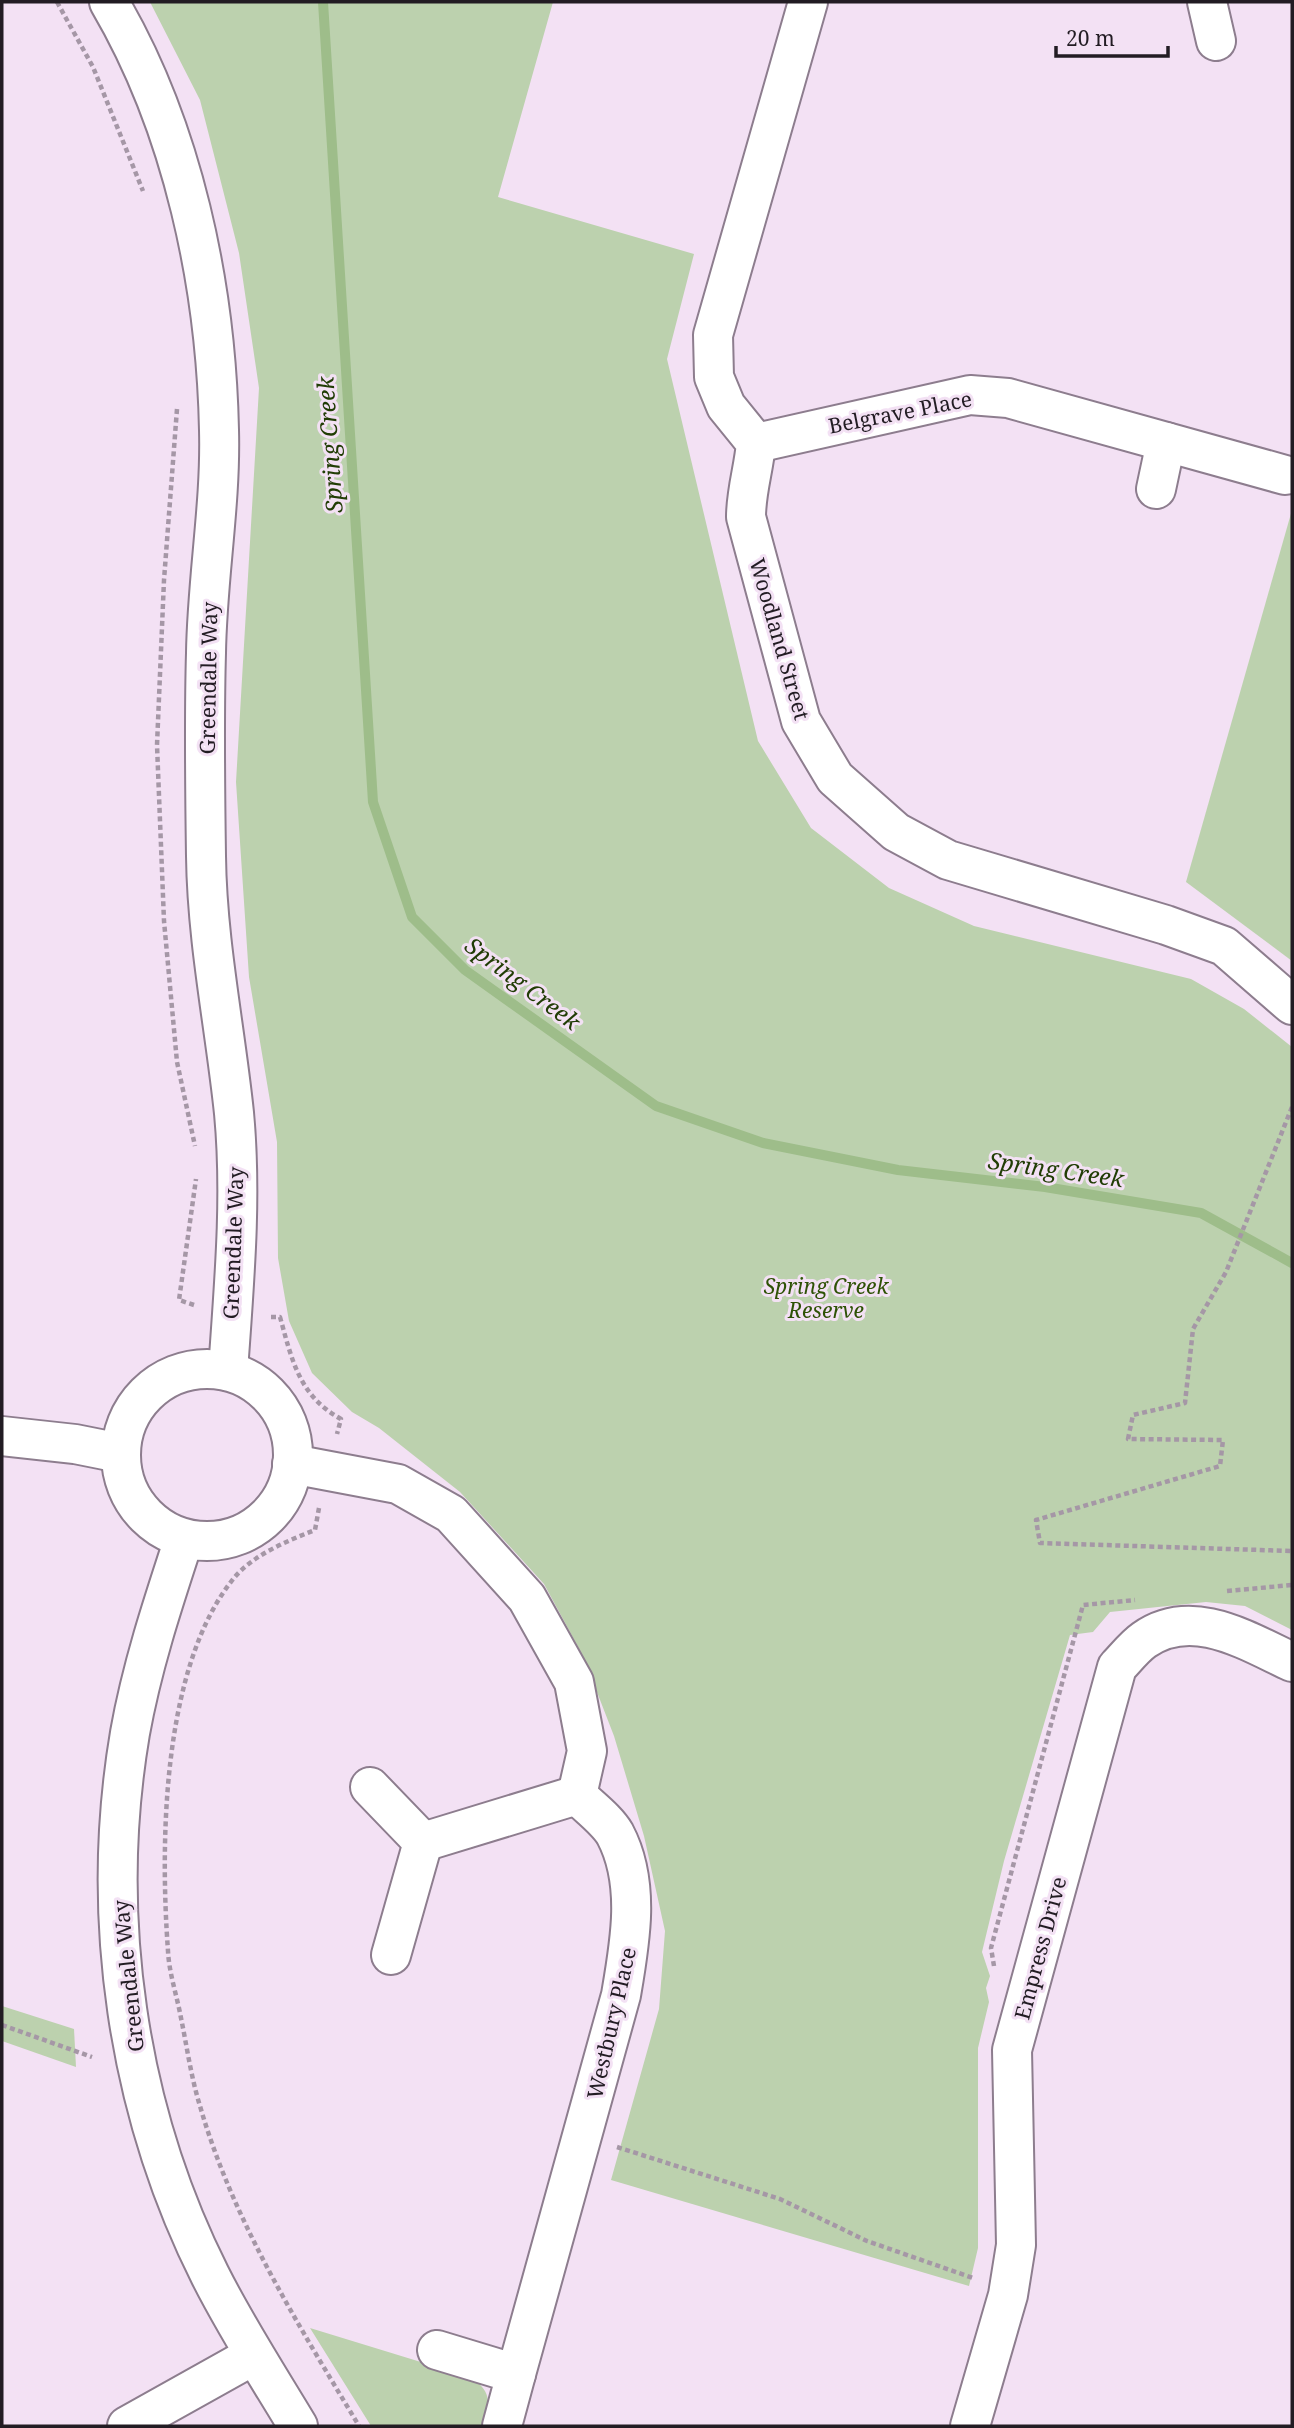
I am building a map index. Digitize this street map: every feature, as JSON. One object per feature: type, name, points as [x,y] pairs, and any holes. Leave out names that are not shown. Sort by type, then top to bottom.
[{"type":"street","name":"Greendale Way","points":[[109,2],[130,36],[172,136],[211,307],[219,432],[206,651],[206,860],[218,991],[234,1115],[238,1199],[228,1371]]},
{"type":"street","points":[[756,443],[726,407],[714,377],[713,335],[808,2]]},
{"type":"street","points":[[1208,2],[1216,41]]},
{"type":"street","name":"Belgrave Place","points":[[756,443],[970,395],[1008,398],[1285,475]]},
{"type":"street","points":[[1156,489],[1166,442]]},
{"type":"street","name":"Woodland Street","points":[[756,443],[754,463],[746,489],[746,517],[801,721],[835,778],[896,831],[948,860],[1166,925],[1224,946],[1292,1006]]},
{"type":"street","points":[[202,1368],[228,1371],[250,1380],[270,1395],[284,1416],[292,1440],[292,1464],[284,1493],[267,1517],[242,1534],[214,1541],[184,1539],[158,1527],[138,1507],[125,1482],[120,1453],[125,1428],[131,1416],[154,1386],[177,1374],[202,1368]]},
{"type":"street","points":[[2,1436],[75,1444],[120,1453]]},
{"type":"street","points":[[292,1464],[398,1484],[451,1514],[527,1598],[574,1682],[587,1751],[577,1795],[423,1842]]},
{"type":"street","name":"Greendale Way","points":[[184,1539],[152,1637],[130,1734],[120,1810],[120,1938],[126,2001],[149,2117],[168,2174],[209,2274],[298,2426]]},
{"type":"street","name":"Empress Drive","points":[[970,2426],[1008,2295],[1016,2245],[1012,2050],[1117,1667],[1144,1640],[1174,1627],[1202,1625],[1237,1635],[1292,1662]]},
{"type":"street","points":[[370,1787],[423,1842]]},
{"type":"street","name":"Westbury Place","points":[[502,2426],[621,1995],[632,1930],[629,1881],[614,1833],[577,1795]]},
{"type":"street","points":[[391,1955],[423,1842]]},
{"type":"street","points":[[437,2350],[516,2374]]},
{"type":"street","points":[[127,2426],[254,2355]]},
{"type":"path","points":[[1292,1107],[1227,1272],[1193,1329],[1185,1403],[1133,1415],[1128,1439],[1223,1440],[1220,1466],[1036,1520],[1040,1543],[1292,1550]]},
{"type":"path","points":[[2,2025],[92,2057]]},
{"type":"path","points":[[583,2136],[780,2199],[867,2241],[977,2280]]},
{"type":"green space","name":"Spring Creek Reserve","points":[[150,2],[553,2],[498,197],[694,254],[667,359],[758,741],[811,828],[889,888],[974,926],[1191,979],[1244,1009],[1292,1047],[1292,1630],[1245,1606],[1206,1602],[1110,1612],[1093,1632],[1070,1635],[1004,1861],[982,1952],[990,1976],[986,1988],[989,2002],[978,2048],[978,2248],[969,2286],[611,2180],[659,2009],[665,1931],[644,1836],[614,1736],[583,1656],[544,1584],[460,1492],[379,1428],[352,1412],[312,1373],[289,1321],[278,1258],[277,1142],[249,977],[236,782],[259,388],[239,253],[200,100]]},
{"type":"green space","points":[[1292,510],[1292,961],[1186,882]]},
{"type":"green space","points":[[2,2006],[74,2029],[76,2067],[2,2041]]},
{"type":"green space","points":[[310,2328],[473,2378],[487,2394],[487,2411],[483,2426],[371,2426]]},
{"type":"waterway","name":"Spring Creek","points":[[323,2],[373,802],[412,917],[465,970],[656,1106],[763,1143],[898,1170],[1045,1187],[1201,1213],[1292,1263]]}]
